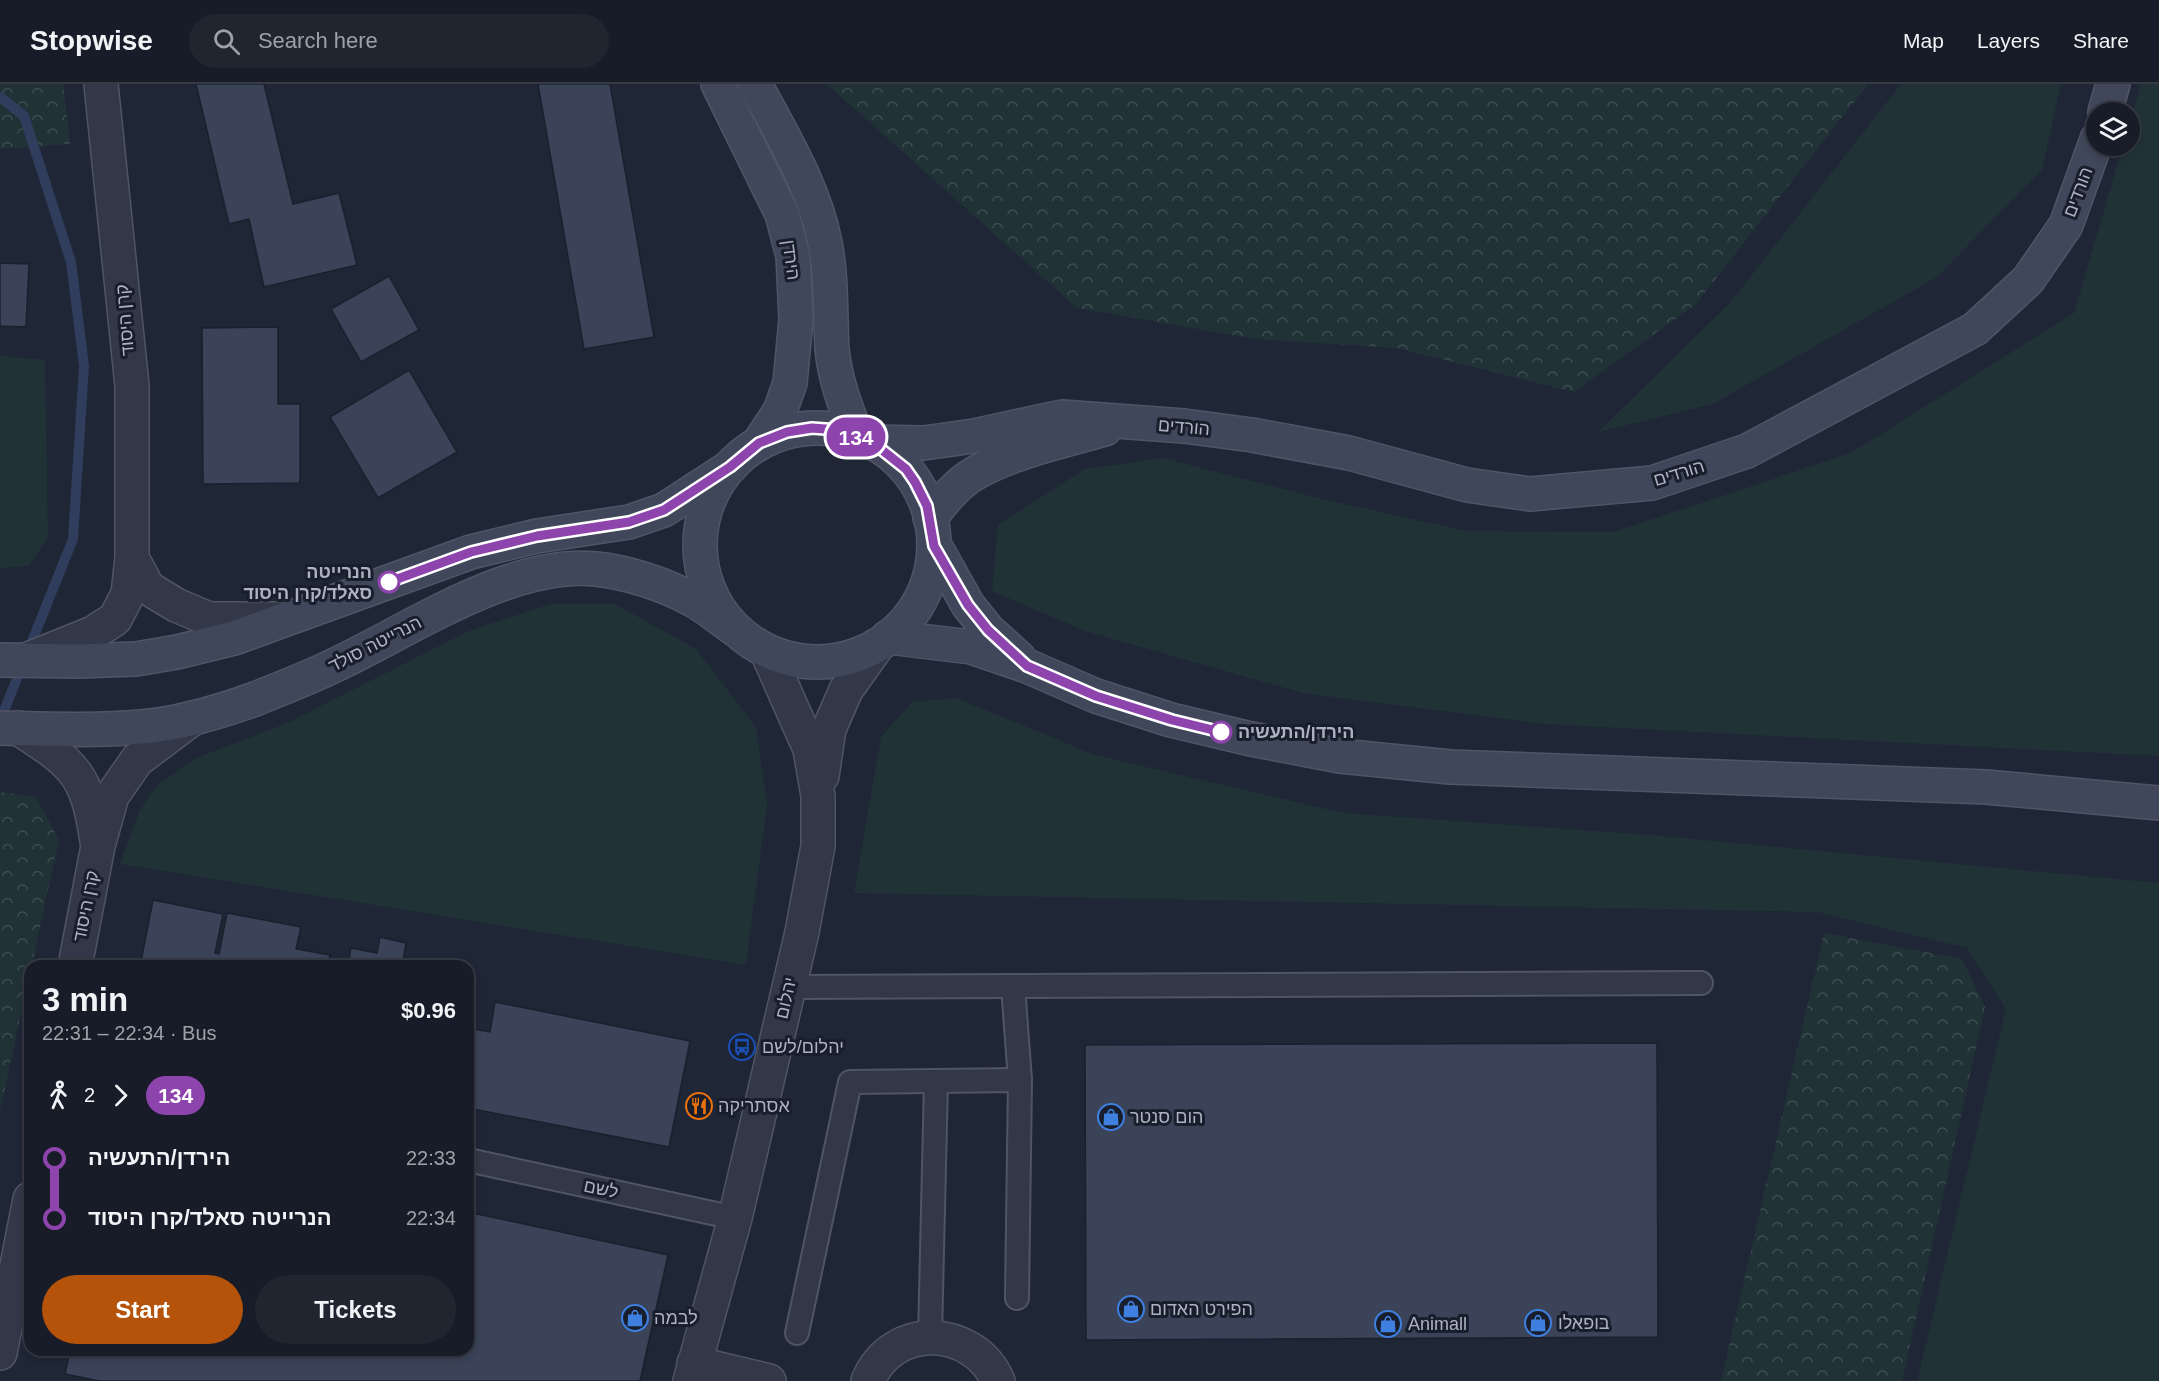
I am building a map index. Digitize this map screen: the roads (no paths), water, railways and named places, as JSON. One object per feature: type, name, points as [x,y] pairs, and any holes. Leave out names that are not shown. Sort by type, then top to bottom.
[{"type":"main road","name":"הירדן","points":[[718,84],[782,214],[793,256],[796,320],[790,383],[780,411],[759,443]]},
{"type":"main road","name":"הירדן","points":[[755,84],[803,176],[817,210],[831,284],[832,349],[837,378],[865,440]]},
{"type":"main road","points":[[2108,102],[2114,84]]},
{"type":"main road","name":"הורדים","points":[[865,440],[924,443],[974,436],[1062,417],[1184,426],[1252,435],[1349,453],[1467,484],[1530,494],[1652,483],[1747,451],[1975,328],[2028,280],[2066,225],[2091,156]]},
{"type":"main road","name":"הורדים","points":[[932,532],[952,491],[968,478],[994,464],[1058,442],[1127,423]]},
{"type":"main road","points":[[13,660],[78,662],[136,659],[234,638],[471,552],[537,536],[629,522],[664,510],[730,467],[759,443],[787,432],[812,428],[838,430],[865,440],[911,475],[927,506],[932,532],[968,605],[988,630],[1027,666]]},
{"type":"main road","points":[[730,467],[712,491],[703,515],[700,533],[700,561],[712,599],[735,630]]},
{"type":"main road","points":[[883,641],[908,620],[927,586],[932,532]]},
{"type":"main road","name":"הנרייטה סולד","points":[[9,728],[142,727],[193,718],[254,699],[334,666],[468,597],[515,580],[557,569],[596,569],[654,583],[693,599],[767,652],[805,662],[842,660],[883,641]]},
{"type":"main road","points":[[883,641],[971,647],[1027,666],[1096,696],[1172,720],[1251,739],[1340,756],[1450,767],[1986,787],[2159,803]]},
{"type":"street","name":"קרן היסוד","points":[[13,660],[93,633],[115,619],[128,594],[132,558],[132,387],[101,84]]},
{"type":"street","name":"קרן היסוד","points":[[132,558],[148,588],[176,605],[209,619],[287,619]]},
{"type":"street","points":[[818,796],[829,729],[846,690],[883,641]]},
{"type":"street","name":"יהלום","points":[[692,1372],[735,1218],[789,987],[818,846],[818,796],[810,749],[767,652]]},
{"type":"street","name":"קרן היסוד","points":[[76,960],[98,846],[112,796],[137,760],[193,718]]},
{"type":"street","name":"קרן היסוד","points":[[9,728],[59,755],[81,779],[93,809],[98,846]]},
{"type":"street","points":[[0,1353],[24,1229]]},
{"type":"street","points":[[868,1381],[873,1369],[882,1358],[902,1343],[930,1337],[964,1343],[979,1353],[998,1381]]},
{"type":"street","points":[[692,1372],[769,1381]]},
{"type":"lane","points":[[789,987],[1701,983]]},
{"type":"lane","points":[[1013,986],[1020,1080],[1017,1298]]},
{"type":"lane","points":[[797,1333],[850,1082],[1020,1080]]},
{"type":"lane","points":[[930,1337],[936,1081]]},
{"type":"lane","name":"לשם","points":[[474,1161],[735,1218]]},
{"type":"waterway","points":[[0,97],[24,116],[71,262],[84,366],[73,539],[0,721]]},
{"type":"place","name":"הנרייטה סאלד/קרן היסוד","points":[[389,582]]},
{"type":"place","name":"הירדן/התעשיה","points":[[1221,732]]},
{"type":"place","name":"יהלום/לשם","points":[[742,1047]]},
{"type":"place","name":"אסתריקה","points":[[699,1106]]},
{"type":"place","name":"הום סנטר","points":[[1111,1117]]},
{"type":"place","name":"הפירט האדום","points":[[1131,1309]]},
{"type":"place","name":"לבמה","points":[[635,1318]]},
{"type":"place","name":"בופאלו","points":[[1538,1323]]},
{"type":"place","name":"Animall","points":[[1388,1324]]}]
